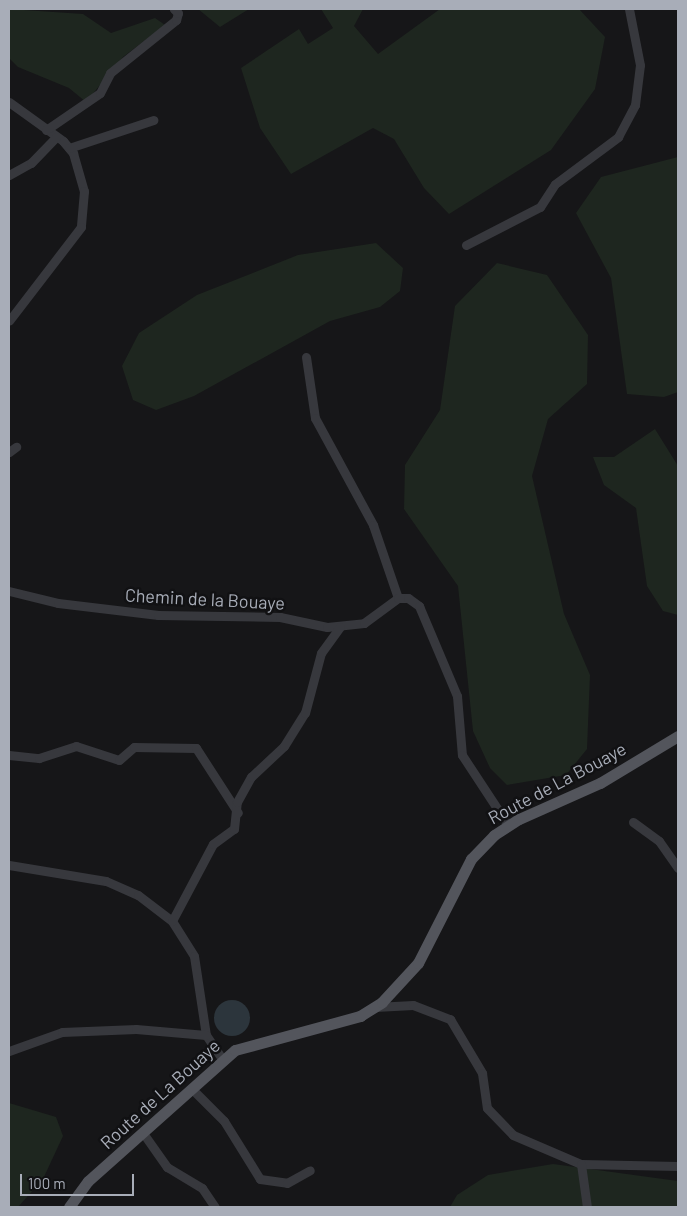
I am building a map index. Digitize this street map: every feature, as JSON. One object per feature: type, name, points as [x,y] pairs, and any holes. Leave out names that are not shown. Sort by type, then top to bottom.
[{"type":"main road","name":"Route de La Bouaye","points":[[68,1207],[88,1181],[193,1090],[222,1059],[253,1042],[360,1016],[375,1007],[422,957],[471,859],[508,824],[581,794],[678,736]]},
{"type":"street","points":[[46,130],[100,93],[110,72],[176,20],[178,13],[174,9]]},
{"type":"street","points":[[466,244],[532,213],[555,184],[591,160],[618,137],[635,105],[640,65],[629,9]]},
{"type":"street","points":[[9,102],[69,148],[84,192],[81,227],[9,321]]},
{"type":"street","points":[[69,148],[153,120]]},
{"type":"street","points":[[9,175],[31,163],[56,137]]},
{"type":"street","points":[[306,357],[315,418],[373,525],[398,598],[419,606],[457,696],[462,754],[508,824]]},
{"type":"street","name":"Chemin de la Bouaye","points":[[9,591],[58,603],[158,616],[280,617],[340,627],[364,623],[398,598]]},
{"type":"street","points":[[172,921],[212,844],[234,829],[238,813],[237,802],[251,776],[284,746],[305,713],[321,652],[340,627]]},
{"type":"street","points":[[9,755],[39,758],[76,746],[120,760],[134,747],[196,748],[238,813]]},
{"type":"street","points":[[633,822],[659,841],[678,868]]},
{"type":"street","points":[[9,865],[106,881],[138,895],[172,921],[194,956],[206,1035],[222,1059]]},
{"type":"street","points":[[375,1007],[413,1005],[450,1019],[482,1073],[493,1118],[513,1135],[581,1164],[678,1166]]},
{"type":"street","points":[[9,1051],[62,1032],[136,1029],[206,1035]]},
{"type":"street","points":[[193,1090],[224,1121],[260,1179],[287,1183],[310,1170]]},
{"type":"street","points":[[143,1133],[167,1167],[202,1188],[215,1207]]},
{"type":"street","points":[[581,1164],[587,1207]]},
{"type":"shaded area","points":[[9,9],[83,14],[111,33],[155,18],[165,25],[123,57],[86,102],[69,88],[18,67],[9,58]]},
{"type":"shaded area","points":[[198,9],[249,9],[220,27]]},
{"type":"shaded area","points":[[321,9],[363,9],[354,26],[378,54],[440,9],[579,9],[605,37],[595,89],[551,150],[449,214],[424,188],[394,139],[373,128],[291,174],[260,128],[241,68],[299,29],[308,44],[333,28]]},
{"type":"shaded area","points":[[678,157],[678,392],[664,397],[627,394],[611,278],[576,213],[601,177]]},
{"type":"shaded area","points":[[376,243],[403,268],[400,291],[380,307],[330,321],[194,396],[156,410],[133,400],[122,366],[139,333],[197,295],[298,255]]},
{"type":"shaded area","points":[[497,263],[547,275],[588,335],[587,384],[548,419],[532,476],[564,614],[590,675],[587,749],[566,775],[507,785],[490,768],[473,731],[458,586],[404,509],[405,465],[440,410],[455,306]]},
{"type":"shaded area","points":[[655,429],[678,466],[678,615],[663,611],[647,586],[636,508],[604,485],[593,457],[614,457]]},
{"type":"shaded area","points":[[232,1000],[244,1006],[250,1018],[244,1030],[232,1036],[220,1030],[214,1018],[220,1006]]},
{"type":"shaded area","points":[[9,1103],[56,1117],[63,1136],[43,1179],[18,1207],[9,1207]]},
{"type":"shaded area","points":[[553,1164],[678,1181],[678,1207],[450,1207],[457,1195],[488,1175]]}]
